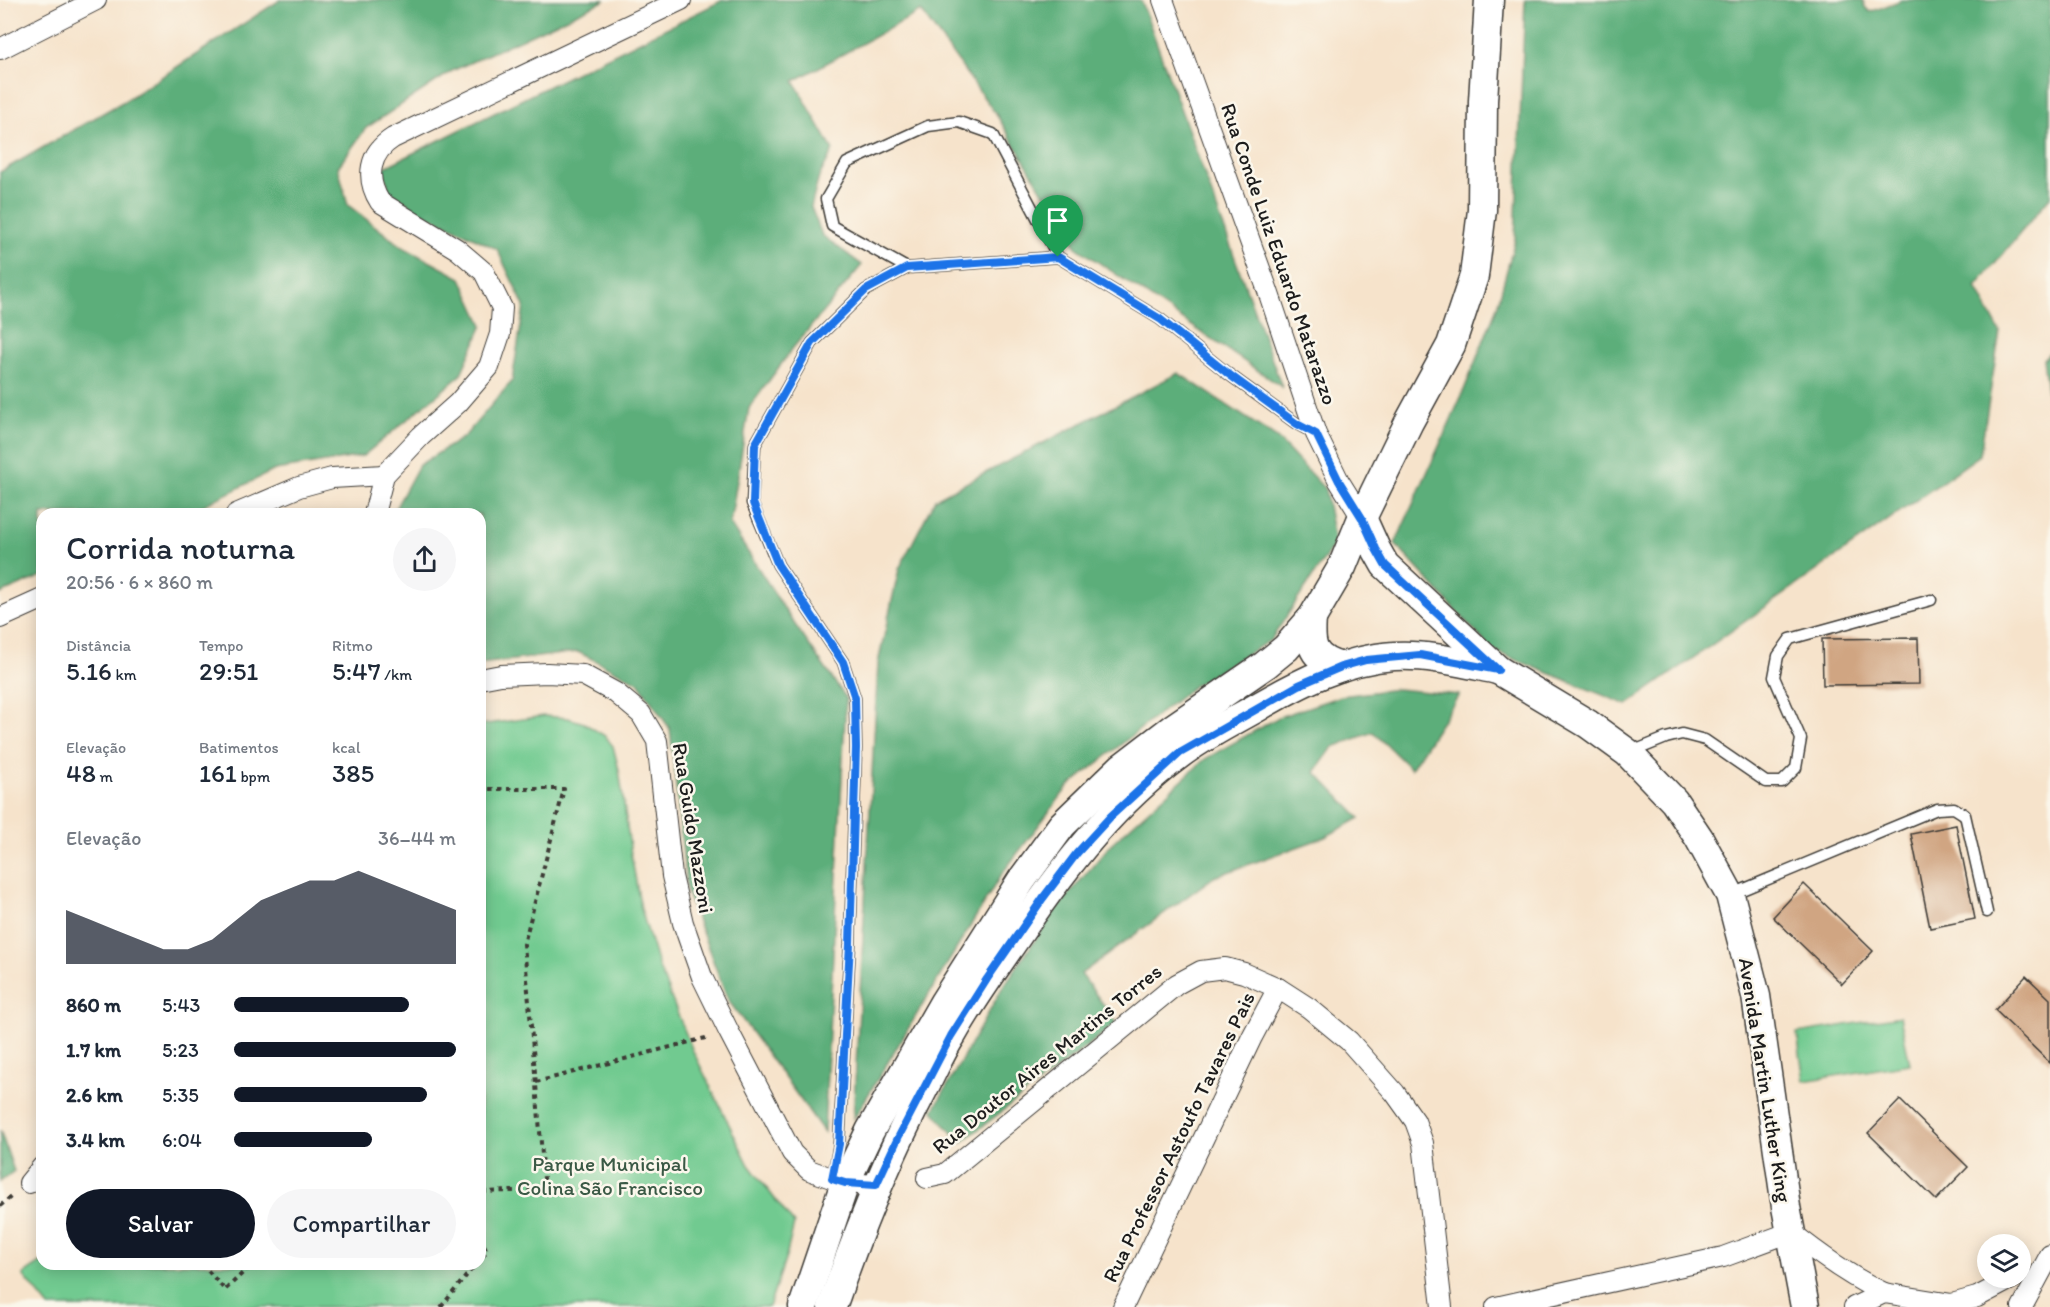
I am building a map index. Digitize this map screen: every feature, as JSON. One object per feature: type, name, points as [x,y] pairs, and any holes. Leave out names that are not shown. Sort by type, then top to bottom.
[{"type":"main road","points":[[803,1307],[839,1181],[944,1002],[1021,882],[1062,825],[1130,760],[1286,648],[1312,618],[1342,567],[1362,518],[1409,422],[1451,345],[1474,276],[1482,210],[1483,102],[1489,0]]},
{"type":"main road","name":"Avenida Martin Luther King","points":[[1362,518],[1385,565],[1498,670],[1588,724],[1628,753],[1674,801],[1700,838],[1730,895],[1756,996],[1791,1232],[1805,1307]]},
{"type":"main road","points":[[1342,567],[1369,562],[1385,565]]},
{"type":"main road","points":[[1420,655],[1437,639],[1440,616]]},
{"type":"main road","points":[[1312,618],[1311,639],[1317,654],[1325,662],[1341,667]]},
{"type":"main road","name":"Avenida Martin Luther King","points":[[832,1307],[876,1185],[951,1036],[987,979],[1077,853],[1136,792],[1180,753],[1281,694],[1341,667],[1366,660],[1420,655],[1498,670]]},
{"type":"street","points":[[0,48],[96,0]]},
{"type":"street","points":[[376,508],[384,475],[421,436],[458,403],[489,367],[500,334],[502,308],[484,272],[457,249],[380,202],[375,194],[370,174],[375,154],[382,145],[393,138],[681,0]]},
{"type":"street","name":"Rua Conde Luiz Eduardo Matarazzo","points":[[1163,0],[1268,291],[1316,434],[1339,481],[1362,518]]},
{"type":"street","points":[[250,508],[299,487],[332,478],[384,475]]},
{"type":"street","points":[[0,618],[36,602]]},
{"type":"street","name":"Rua Guido Mazzoni","points":[[486,678],[512,675],[583,675],[616,693],[641,714],[657,741],[672,876],[683,923],[702,977],[729,1032],[792,1153],[809,1170],[839,1181],[876,1185]]},
{"type":"street","name":"Rua Doutor Aires Martins Torres","points":[[927,1178],[945,1174],[1177,984],[1201,971],[1225,968],[1244,973],[1278,988],[1309,1008],[1349,1041],[1395,1093],[1415,1121],[1423,1143],[1428,1170],[1442,1307]]},
{"type":"street","name":"Rua Professor Astoufo Tavares Pais","points":[[1123,1307],[1252,1037],[1278,988]]},
{"type":"street","points":[[29,1183],[36,1174]]},
{"type":"street","points":[[1496,1307],[1723,1257],[1791,1232],[1828,1262],[1856,1280],[1884,1293],[1955,1306],[1994,1288]]},
{"type":"street","points":[[2031,1267],[2050,1254]]},
{"type":"street","points":[[2022,1307],[2050,1254]]},
{"type":"street","points":[[1854,1307],[1884,1293]]},
{"type":"lane","points":[[907,268],[832,226],[826,199],[847,163],[928,126],[959,122],[993,134],[1058,257],[1160,319],[1235,379],[1297,424],[1316,434]]},
{"type":"lane","points":[[839,1181],[850,944],[856,748],[855,698],[843,662],[778,565],[753,503],[755,445],[812,343],[866,290],[907,268],[1058,257]]},
{"type":"lane","points":[[1628,753],[1682,734],[1705,740],[1766,782],[1782,782],[1796,768],[1801,739],[1774,677],[1778,657],[1790,639],[1931,600]]},
{"type":"lane","points":[[1730,895],[1937,809],[1954,808],[1965,815],[1987,912]]},
{"type":"path","points":[[486,789],[564,789],[524,944],[545,1190],[486,1192]]},
{"type":"path","points":[[536,1082],[729,1032]]},
{"type":"path","points":[[207,1270],[225,1290],[246,1270]]},
{"type":"path","points":[[441,1307],[471,1270]]},
{"type":"green space","points":[[280,0],[606,0],[452,71],[366,128],[338,167],[348,205],[401,246],[461,278],[483,325],[460,376],[363,456],[275,470],[198,508],[36,508],[36,579],[0,594],[0,172],[126,100]]},
{"type":"green space","points":[[723,0],[1141,0],[1282,387],[1076,247],[998,117],[921,11],[794,81],[833,150],[819,177],[811,207],[822,235],[862,265],[793,348],[749,408],[730,524],[789,616],[846,698],[824,1132],[728,1000],[687,893],[670,729],[638,682],[578,652],[486,663],[486,508],[396,508],[419,465],[464,437],[512,381],[524,306],[497,249],[419,211],[389,191],[383,168]]},
{"type":"green space","points":[[1525,0],[1863,0],[1870,12],[1902,0],[2050,0],[2050,197],[1976,287],[2000,332],[1980,455],[1627,705],[1492,650],[1395,544],[1462,395],[1497,307],[1515,240]]},
{"type":"green space","points":[[2050,352],[2050,417],[2043,359]]},
{"type":"green space","points":[[1178,373],[1277,438],[1325,489],[1335,543],[1271,640],[1195,685],[1068,787],[1001,875],[853,1120],[878,663],[899,569],[935,499]]},
{"type":"green space","points":[[1397,689],[1459,695],[1411,769],[1373,732],[1333,747],[1315,772],[1360,818],[1325,837],[1214,877],[1081,974],[1117,1023],[961,1143],[933,1111],[1001,990],[1054,912],[1112,843],[1205,759],[1279,717],[1341,696]]},
{"type":"green space","name":"Parque Municipal Colina São Francisco","points":[[544,716],[568,718],[584,723],[605,736],[613,746],[619,770],[641,909],[659,968],[693,1051],[749,1165],[794,1224],[786,1257],[769,1307],[49,1307],[23,1275],[36,1266],[36,1270],[486,1270],[486,724]]},
{"type":"green space","points":[[1900,1016],[1910,1064],[1804,1081],[1797,1033]]},
{"type":"green space","points":[[0,1130],[14,1171],[0,1182]]},
{"type":"building","points":[[1918,638],[1919,684],[1823,685],[1822,639]]},
{"type":"building","points":[[1956,825],[1975,919],[1930,928],[1911,834]]},
{"type":"building","points":[[1804,884],[1873,951],[1842,984],[1773,917]]},
{"type":"building","points":[[2026,976],[2050,999],[2050,1063],[1995,1010]]},
{"type":"building","points":[[1900,1100],[1968,1167],[1936,1200],[1868,1133]]},
{"type":"route","points":[[1058,257],[1160,319],[1227,373],[1297,424],[1316,434],[1385,565],[1498,670],[1420,655],[1366,660],[1341,667],[1299,685],[1180,753],[1111,816],[1077,853],[1043,898],[951,1036],[876,1185],[845,1183],[832,1179],[839,1144],[850,944],[856,748],[855,698],[843,662],[778,565],[753,503],[755,445],[812,343],[866,290],[907,268],[1058,257]]}]
